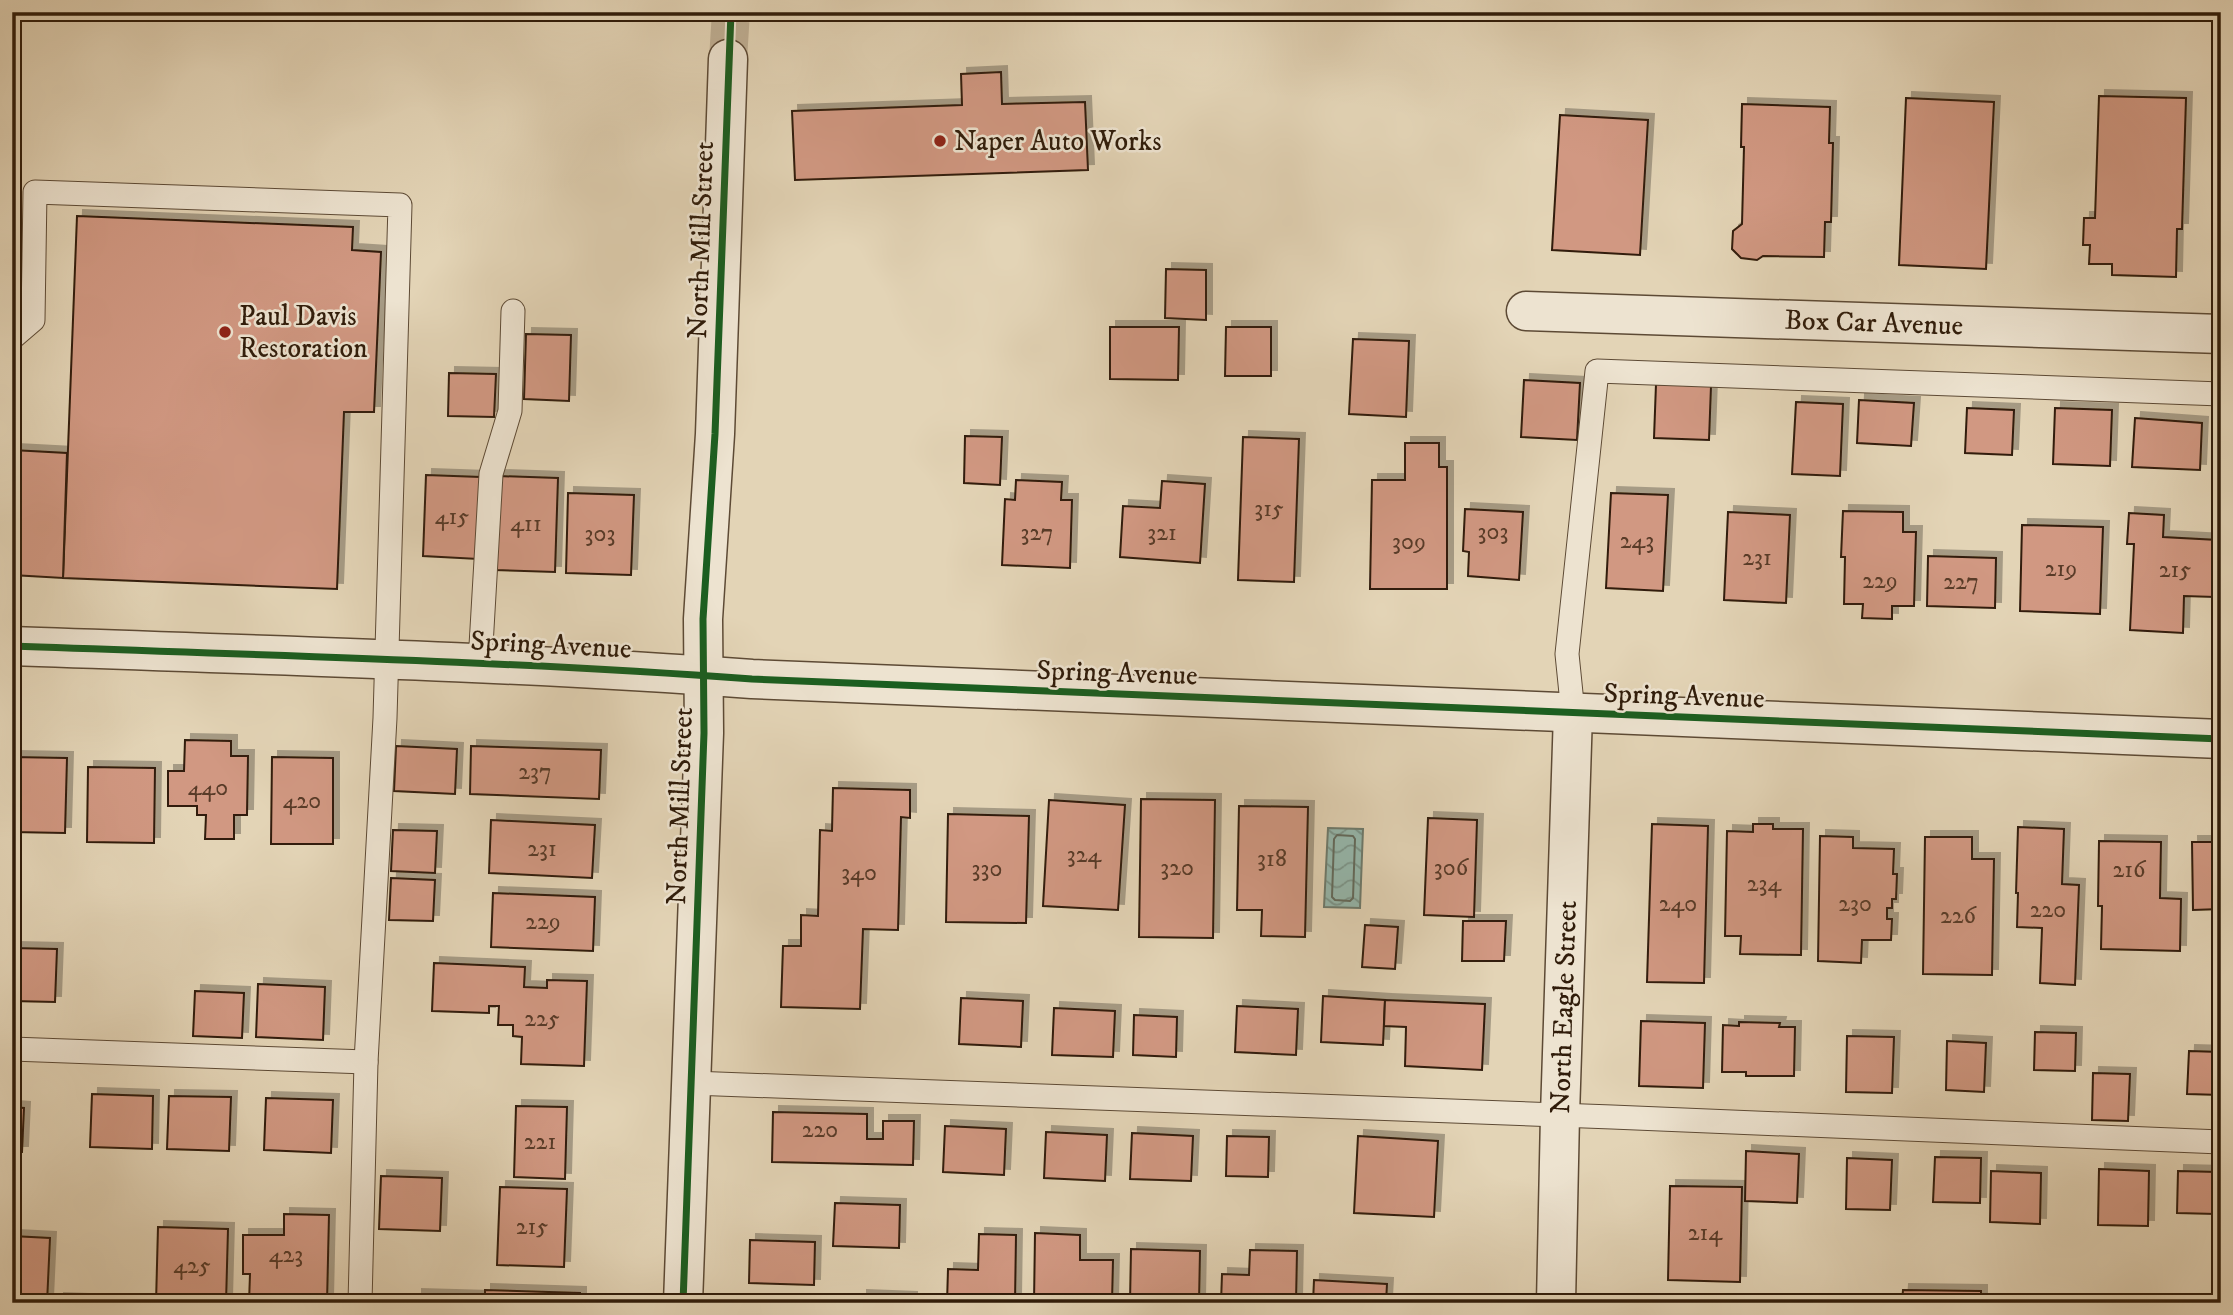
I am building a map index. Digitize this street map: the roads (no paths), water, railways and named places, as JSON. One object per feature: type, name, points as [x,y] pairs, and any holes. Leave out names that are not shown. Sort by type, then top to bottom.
[{"type":"street","name":"North Mill Street","points":[[684,1303],[704,746],[703,620],[715,434],[728,60]]},
{"type":"street","name":"Box Car Avenue","points":[[1526,312],[2221,334]]},
{"type":"street","name":"Spring Avenue","points":[[12,646],[649,670],[704,675],[2221,739]]},
{"type":"street","name":"North Eagle Street","points":[[1556,1303],[1573,713]]},
{"type":"lane","points":[[12,338],[33,320],[35,192],[400,205],[387,660],[366,1062],[359,1303]]},
{"type":"lane","points":[[480,663],[491,474],[510,411],[513,311]]},
{"type":"lane","points":[[1573,713],[1567,654],[1597,372],[2221,394]]},
{"type":"lane","points":[[12,1049],[366,1062]]},
{"type":"lane","points":[[692,1083],[2221,1142]]},
{"type":"water","points":[[1328,828],[1363,829],[1360,908],[1324,907]]},
{"type":"tunnel","points":[[728,59],[731,12]]},
{"type":"place","name":"Naper Auto Works","points":[[940,141]]},
{"type":"place","name":"Paul Davis Restoration","points":[[225,332]]}]
